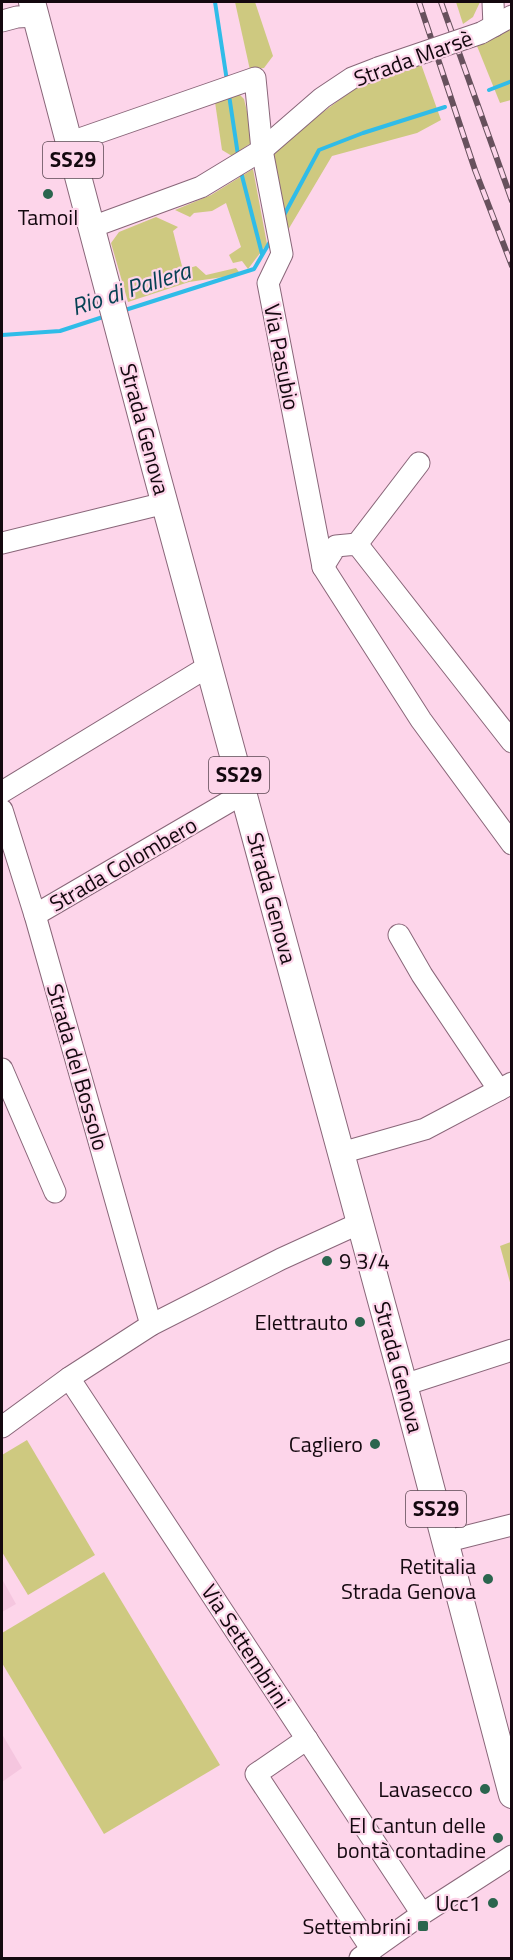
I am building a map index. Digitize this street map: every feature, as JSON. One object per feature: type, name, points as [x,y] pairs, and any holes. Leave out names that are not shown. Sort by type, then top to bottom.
[{"type":"main road","name":"Strada Genova","points":[[34,9],[68,143],[404,1385],[512,1795]]},
{"type":"street","points":[[493,2],[496,25]]},
{"type":"street","points":[[506,2],[512,4]]},
{"type":"street","points":[[2,21],[34,9]]},
{"type":"street","name":"Strada Marsè","points":[[92,227],[201,187],[256,154],[322,98],[352,78],[496,25]]},
{"type":"street","points":[[68,143],[255,78],[256,154]]},
{"type":"street","name":"Via Pasubio","points":[[256,154],[275,216],[282,254],[268,282],[323,567],[421,720],[512,844]]},
{"type":"street","points":[[323,567],[336,546],[357,544],[419,463]]},
{"type":"street","points":[[2,543],[165,503]]},
{"type":"street","points":[[357,544],[512,742]]},
{"type":"street","points":[[2,792],[209,666]]},
{"type":"street","name":"Strada Colombero","points":[[35,915],[232,800],[244,796]]},
{"type":"street","name":"Strada del Bossolo","points":[[2,810],[35,915],[151,1325]]},
{"type":"street","points":[[340,1153],[425,1129],[505,1086],[423,975],[399,935]]},
{"type":"street","points":[[2,1069],[55,1192]]},
{"type":"street","points":[[2,1427],[69,1378],[151,1325],[281,1259],[360,1223]]},
{"type":"street","points":[[404,1385],[512,1350]]},
{"type":"street","name":"Via Settembrini","points":[[69,1378],[422,1914]]},
{"type":"street","points":[[444,1542],[512,1525]]},
{"type":"street","points":[[307,1739],[256,1774],[366,1954],[422,1914],[512,1856]]},
{"type":"shaded area","points":[[235,2],[255,2],[273,56],[264,68],[250,70]]},
{"type":"shaded area","points":[[456,2],[480,2],[473,17],[463,24]]},
{"type":"shaded area","points":[[511,29],[511,100],[500,103],[477,46]]},
{"type":"shaded area","points":[[421,64],[441,120],[417,133],[332,156],[288,230],[271,151],[354,89]]},
{"type":"shaded area","points":[[236,91],[244,99],[254,141],[232,156],[222,150],[215,102]]},
{"type":"shaded area","points":[[253,169],[267,244],[248,269],[242,261],[233,263],[229,255],[241,247],[226,203],[212,211],[194,213],[190,217],[175,210],[211,195]]},
{"type":"shaded area","points":[[156,217],[178,227],[173,231],[183,270],[196,266],[206,275],[236,268],[239,272],[230,276],[189,282],[128,302],[111,243],[119,232]]},
{"type":"shaded area","points":[[512,1242],[511,1286],[500,1246]]},
{"type":"shaded area","points":[[27,1440],[95,1555],[28,1595],[2,1552],[2,1455]]},
{"type":"shaded area","points":[[104,1572],[220,1765],[104,1834],[2,1663],[2,1633]]},
{"type":"shaded area","points":[[2,1579],[16,1604],[2,1612]]},
{"type":"shaded area","points":[[2,1734],[22,1768],[2,1782]]},
{"type":"waterway","name":"Rio di Pallera","points":[[215,2],[227,81]]},
{"type":"waterway","name":"Rio di Pallera","points":[[489,90],[512,81]]},
{"type":"waterway","name":"Rio di Pallera","points":[[229,95],[238,155]]},
{"type":"waterway","name":"Rio di Pallera","points":[[283,217],[319,150],[363,133],[445,107]]},
{"type":"waterway","name":"Rio di Pallera","points":[[241,172],[262,254]]},
{"type":"waterway","name":"Rio di Pallera","points":[[122,311],[254,269],[271,240]]},
{"type":"waterway","name":"Rio di Pallera","points":[[2,335],[60,331],[106,316]]},
{"type":"railway","points":[[419,2],[475,170],[512,266]]},
{"type":"railway","points":[[441,2],[512,201]]},
{"type":"place","name":"Tamoil","points":[[48,194]]},
{"type":"place","name":"9 3/4","points":[[327,1261]]},
{"type":"place","name":"Elettrauto","points":[[360,1322]]},
{"type":"place","name":"Cagliero","points":[[375,1444]]},
{"type":"place","name":"Retitalia Strada Genova","points":[[488,1579]]},
{"type":"place","name":"Lavasecco","points":[[485,1789]]},
{"type":"place","name":"El Cantun delle bontà contadine","points":[[498,1838]]},
{"type":"place","name":"Ucc1","points":[[493,1903]]},
{"type":"place","name":"Settembrini","points":[[423,1926]]}]
